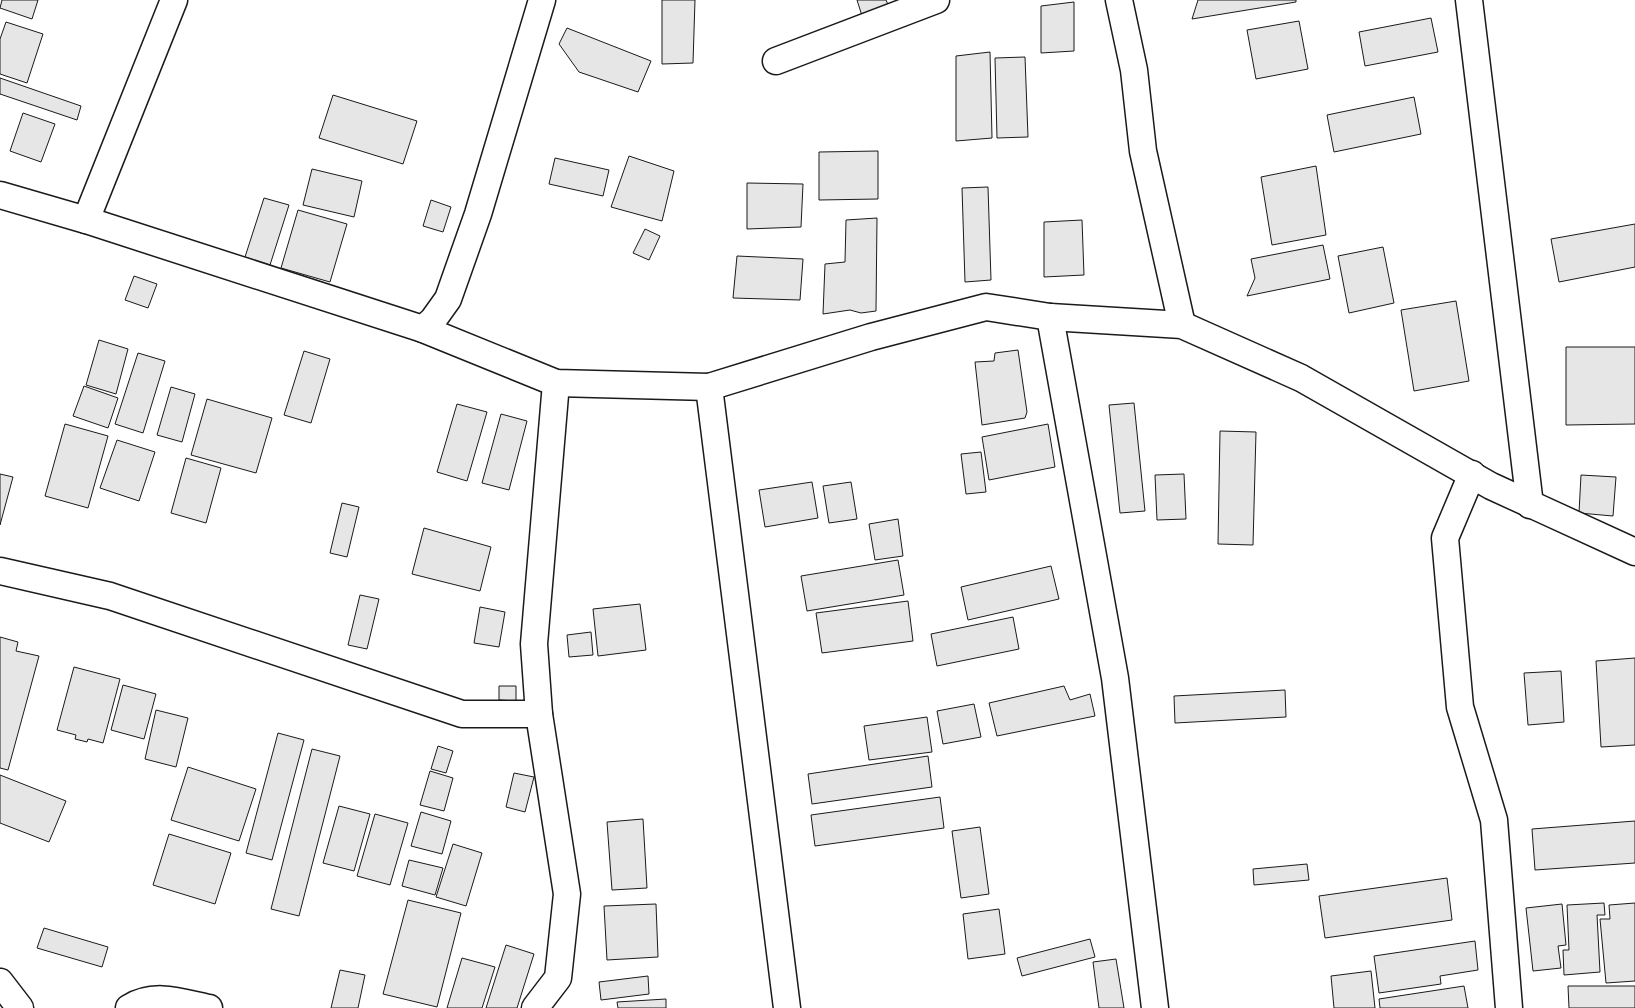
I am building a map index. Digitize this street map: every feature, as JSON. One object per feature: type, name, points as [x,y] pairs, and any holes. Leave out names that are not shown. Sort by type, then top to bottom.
[{"type":"street","points":[[86,220],[174,0]]},
{"type":"street","points":[[423,329],[434,320],[448,299],[478,214],[542,0]]},
{"type":"street","points":[[776,61],[936,0]]},
{"type":"street","points":[[1119,0],[1134,70],[1143,151],[1182,325]]},
{"type":"street","points":[[1469,0],[1530,505]]},
{"type":"street","points":[[0,195],[86,220],[423,329],[556,383],[708,387],[872,337],[986,306],[1050,317],[1182,325],[1301,378],[1530,505],[1635,552]]},
{"type":"street","points":[[1050,317],[1115,678],[1155,1008]]},
{"type":"street","points":[[534,1008],[558,978],[567,894],[539,714],[534,644],[556,383]]},
{"type":"street","points":[[708,387],[787,1008]]},
{"type":"street","points":[[1472,474],[1445,538],[1460,707],[1494,820],[1508,1008]]},
{"type":"street","points":[[0,571],[110,596],[462,714],[539,714]]},
{"type":"street","points":[[0,982],[20,1008]]},
{"type":"street","points":[[129,1008],[141,1001],[158,998],[209,1008]]},
{"type":"building","points":[[2,0],[38,0],[32,19],[0,8]]},
{"type":"building","points":[[662,0],[695,0],[693,63],[662,64]]},
{"type":"building","points":[[857,0],[886,0],[890,9],[863,19]]},
{"type":"building","points":[[1198,0],[1296,0],[1296,2],[1192,19]]},
{"type":"building","points":[[1074,2],[1074,51],[1041,53],[1041,6]]},
{"type":"building","points":[[1431,18],[1438,52],[1365,66],[1359,32]]},
{"type":"building","points":[[1299,21],[1308,69],[1256,79],[1247,30]]},
{"type":"building","points":[[6,22],[43,34],[27,83],[0,74],[0,39]]},
{"type":"building","points":[[567,28],[651,61],[638,92],[579,72],[559,44]]},
{"type":"building","points":[[990,52],[992,138],[956,141],[956,56]]},
{"type":"building","points":[[1025,57],[1028,137],[997,138],[995,58]]},
{"type":"building","points":[[0,78],[81,106],[77,120],[0,94]]},
{"type":"building","points":[[333,95],[417,121],[403,164],[319,138]]},
{"type":"building","points":[[1414,97],[1421,134],[1334,152],[1327,115]]},
{"type":"building","points":[[23,113],[55,124],[41,162],[10,151]]},
{"type":"building","points":[[878,151],[878,199],[819,200],[819,152]]},
{"type":"building","points":[[629,156],[674,171],[662,221],[611,207]]},
{"type":"building","points":[[555,158],[609,170],[603,196],[549,184]]},
{"type":"building","points":[[1316,166],[1326,235],[1272,245],[1261,177]]},
{"type":"building","points":[[312,169],[362,181],[354,217],[303,205]]},
{"type":"building","points":[[747,183],[803,184],[801,227],[747,229]]},
{"type":"building","points":[[988,187],[991,280],[965,282],[962,188]]},
{"type":"building","points":[[264,198],[289,205],[270,265],[245,257]]},
{"type":"building","points":[[431,200],[451,207],[443,232],[423,226]]},
{"type":"building","points":[[298,210],[347,224],[330,282],[281,268]]},
{"type":"building","points":[[877,218],[876,311],[861,313],[850,310],[823,314],[825,264],[845,262],[846,220]]},
{"type":"building","points":[[1082,220],[1084,275],[1044,277],[1044,222]]},
{"type":"building","points":[[1635,224],[1635,267],[1559,282],[1551,239]]},
{"type":"building","points":[[645,229],[660,236],[649,260],[633,253]]},
{"type":"building","points":[[1323,245],[1330,279],[1247,296],[1255,278],[1251,259]]},
{"type":"building","points":[[1383,247],[1394,303],[1349,313],[1338,256]]},
{"type":"building","points":[[737,256],[803,259],[800,300],[733,298]]},
{"type":"building","points":[[134,276],[157,284],[148,308],[125,300]]},
{"type":"building","points":[[1456,301],[1469,381],[1414,391],[1401,310]]},
{"type":"building","points":[[99,340],[128,349],[116,394],[86,385]]},
{"type":"building","points":[[1566,347],[1635,347],[1635,424],[1566,425]]},
{"type":"building","points":[[1018,350],[1027,412],[1025,418],[982,425],[975,362],[994,361],[995,353]]},
{"type":"building","points":[[304,351],[330,359],[311,423],[284,415]]},
{"type":"building","points":[[138,353],[165,361],[143,433],[115,424]]},
{"type":"building","points":[[84,386],[118,398],[108,428],[73,416]]},
{"type":"building","points":[[171,387],[195,394],[182,442],[157,435]]},
{"type":"building","points":[[207,399],[272,418],[256,473],[191,455]]},
{"type":"building","points":[[1134,403],[1145,511],[1120,513],[1109,405]]},
{"type":"building","points":[[457,404],[487,412],[467,481],[437,472]]},
{"type":"building","points":[[501,414],[527,421],[509,490],[482,483]]},
{"type":"building","points":[[65,424],[108,436],[88,508],[45,496]]},
{"type":"building","points":[[1048,424],[1055,467],[989,480],[982,437]]},
{"type":"building","points":[[1220,431],[1256,432],[1253,545],[1218,544]]},
{"type":"building","points":[[117,440],[155,452],[139,501],[100,488]]},
{"type":"building","points":[[981,452],[986,492],[966,494],[961,454]]},
{"type":"building","points":[[186,458],[221,468],[206,523],[171,513]]},
{"type":"building","points":[[0,474],[13,477],[0,525]]},
{"type":"building","points":[[1184,474],[1186,519],[1157,520],[1155,475]]},
{"type":"building","points":[[1581,475],[1616,477],[1613,516],[1579,513]]},
{"type":"building","points":[[812,482],[818,518],[765,527],[759,490]]},
{"type":"building","points":[[851,482],[857,519],[829,523],[823,486]]},
{"type":"building","points":[[342,503],[359,507],[347,557],[330,553]]},
{"type":"building","points":[[898,519],[903,556],[875,560],[869,524]]},
{"type":"building","points":[[424,528],[491,547],[480,591],[412,574]]},
{"type":"building","points":[[898,560],[904,595],[807,611],[801,576]]},
{"type":"building","points":[[1051,566],[1059,599],[968,620],[961,587]]},
{"type":"building","points":[[360,595],[379,599],[367,649],[348,645]]},
{"type":"building","points":[[908,601],[913,641],[822,653],[816,613]]},
{"type":"building","points":[[640,604],[646,650],[598,656],[593,609]]},
{"type":"building","points":[[480,607],[505,612],[499,647],[474,643]]},
{"type":"building","points":[[1013,617],[1019,649],[937,666],[931,634]]},
{"type":"building","points":[[591,632],[593,655],[569,657],[567,635]]},
{"type":"building","points":[[0,637],[18,642],[16,651],[39,656],[8,770],[0,768]]},
{"type":"building","points":[[1635,658],[1635,745],[1601,747],[1596,661]]},
{"type":"building","points":[[74,667],[120,679],[103,743],[88,739],[87,742],[75,739],[76,735],[57,730]]},
{"type":"building","points":[[1561,671],[1564,722],[1528,725],[1524,673]]},
{"type":"building","points":[[123,685],[156,694],[144,739],[111,730]]},
{"type":"building","points":[[499,686],[516,686],[516,701],[499,700]]},
{"type":"building","points":[[1064,686],[1070,700],[1090,694],[1095,716],[997,736],[989,703]]},
{"type":"building","points":[[1285,690],[1286,717],[1175,723],[1174,696]]},
{"type":"building","points":[[974,704],[981,737],[943,744],[937,711]]},
{"type":"building","points":[[156,710],[188,718],[176,767],[145,759]]},
{"type":"building","points":[[927,717],[932,752],[869,760],[864,726]]},
{"type":"building","points":[[278,733],[304,740],[272,860],[246,853]]},
{"type":"building","points":[[438,746],[453,751],[446,773],[431,769]]},
{"type":"building","points":[[312,749],[340,756],[299,916],[271,909]]},
{"type":"building","points":[[928,756],[932,787],[812,804],[808,774]]},
{"type":"building","points":[[188,767],[256,789],[239,841],[171,820]]},
{"type":"building","points":[[430,771],[453,778],[444,811],[420,805]]},
{"type":"building","points":[[514,773],[534,777],[525,812],[506,807]]},
{"type":"building","points":[[0,775],[66,801],[49,842],[0,823]]},
{"type":"building","points":[[940,797],[944,828],[815,846],[811,815]]},
{"type":"building","points":[[339,806],[370,814],[354,871],[323,863]]},
{"type":"building","points":[[421,812],[451,821],[442,854],[411,846]]},
{"type":"building","points":[[375,814],[408,823],[390,885],[357,876]]},
{"type":"building","points":[[643,819],[647,888],[612,890],[607,822]]},
{"type":"building","points":[[1635,821],[1635,863],[1535,870],[1532,829]]},
{"type":"building","points":[[980,827],[989,894],[961,898],[952,831]]},
{"type":"building","points":[[169,834],[231,853],[215,904],[153,885]]},
{"type":"building","points":[[453,844],[482,853],[466,906],[436,897]]},
{"type":"building","points":[[409,860],[443,868],[435,895],[402,886]]},
{"type":"building","points":[[1307,864],[1309,880],[1254,885],[1253,869]]},
{"type":"building","points":[[1447,878],[1452,920],[1325,938],[1319,896]]},
{"type":"building","points":[[408,900],[461,913],[437,1007],[383,994]]},
{"type":"building","points":[[1604,903],[1605,915],[1597,915],[1600,972],[1564,975],[1563,950],[1569,950],[1567,905]]},
{"type":"building","points":[[1635,903],[1635,981],[1606,983],[1600,919],[1610,919],[1609,905]]},
{"type":"building","points":[[656,904],[658,957],[607,960],[604,906]]},
{"type":"building","points":[[1562,904],[1566,945],[1558,946],[1561,968],[1533,971],[1526,908]]},
{"type":"building","points":[[999,909],[1005,954],[968,959],[963,914]]},
{"type":"building","points":[[44,928],[108,947],[102,967],[37,948]]},
{"type":"building","points":[[1090,939],[1095,957],[1022,976],[1017,958]]},
{"type":"building","points":[[1475,941],[1478,970],[1440,976],[1441,984],[1379,993],[1374,956]]},
{"type":"building","points":[[506,945],[534,954],[517,1008],[486,1008]]},
{"type":"building","points":[[462,958],[495,967],[482,1008],[447,1008]]},
{"type":"building","points":[[1116,959],[1124,1008],[1099,1008],[1093,962]]},
{"type":"building","points":[[340,970],[365,975],[358,1008],[331,1008]]},
{"type":"building","points":[[1371,971],[1375,1008],[1334,1008],[1331,976]]},
{"type":"building","points":[[648,976],[649,994],[601,1000],[599,982]]},
{"type":"building","points":[[1464,986],[1468,1008],[1380,1008],[1379,999]]},
{"type":"building","points":[[1568,986],[1635,986],[1635,1008],[1569,1008]]},
{"type":"building","points":[[666,999],[666,1008],[618,1008],[617,1002]]}]
